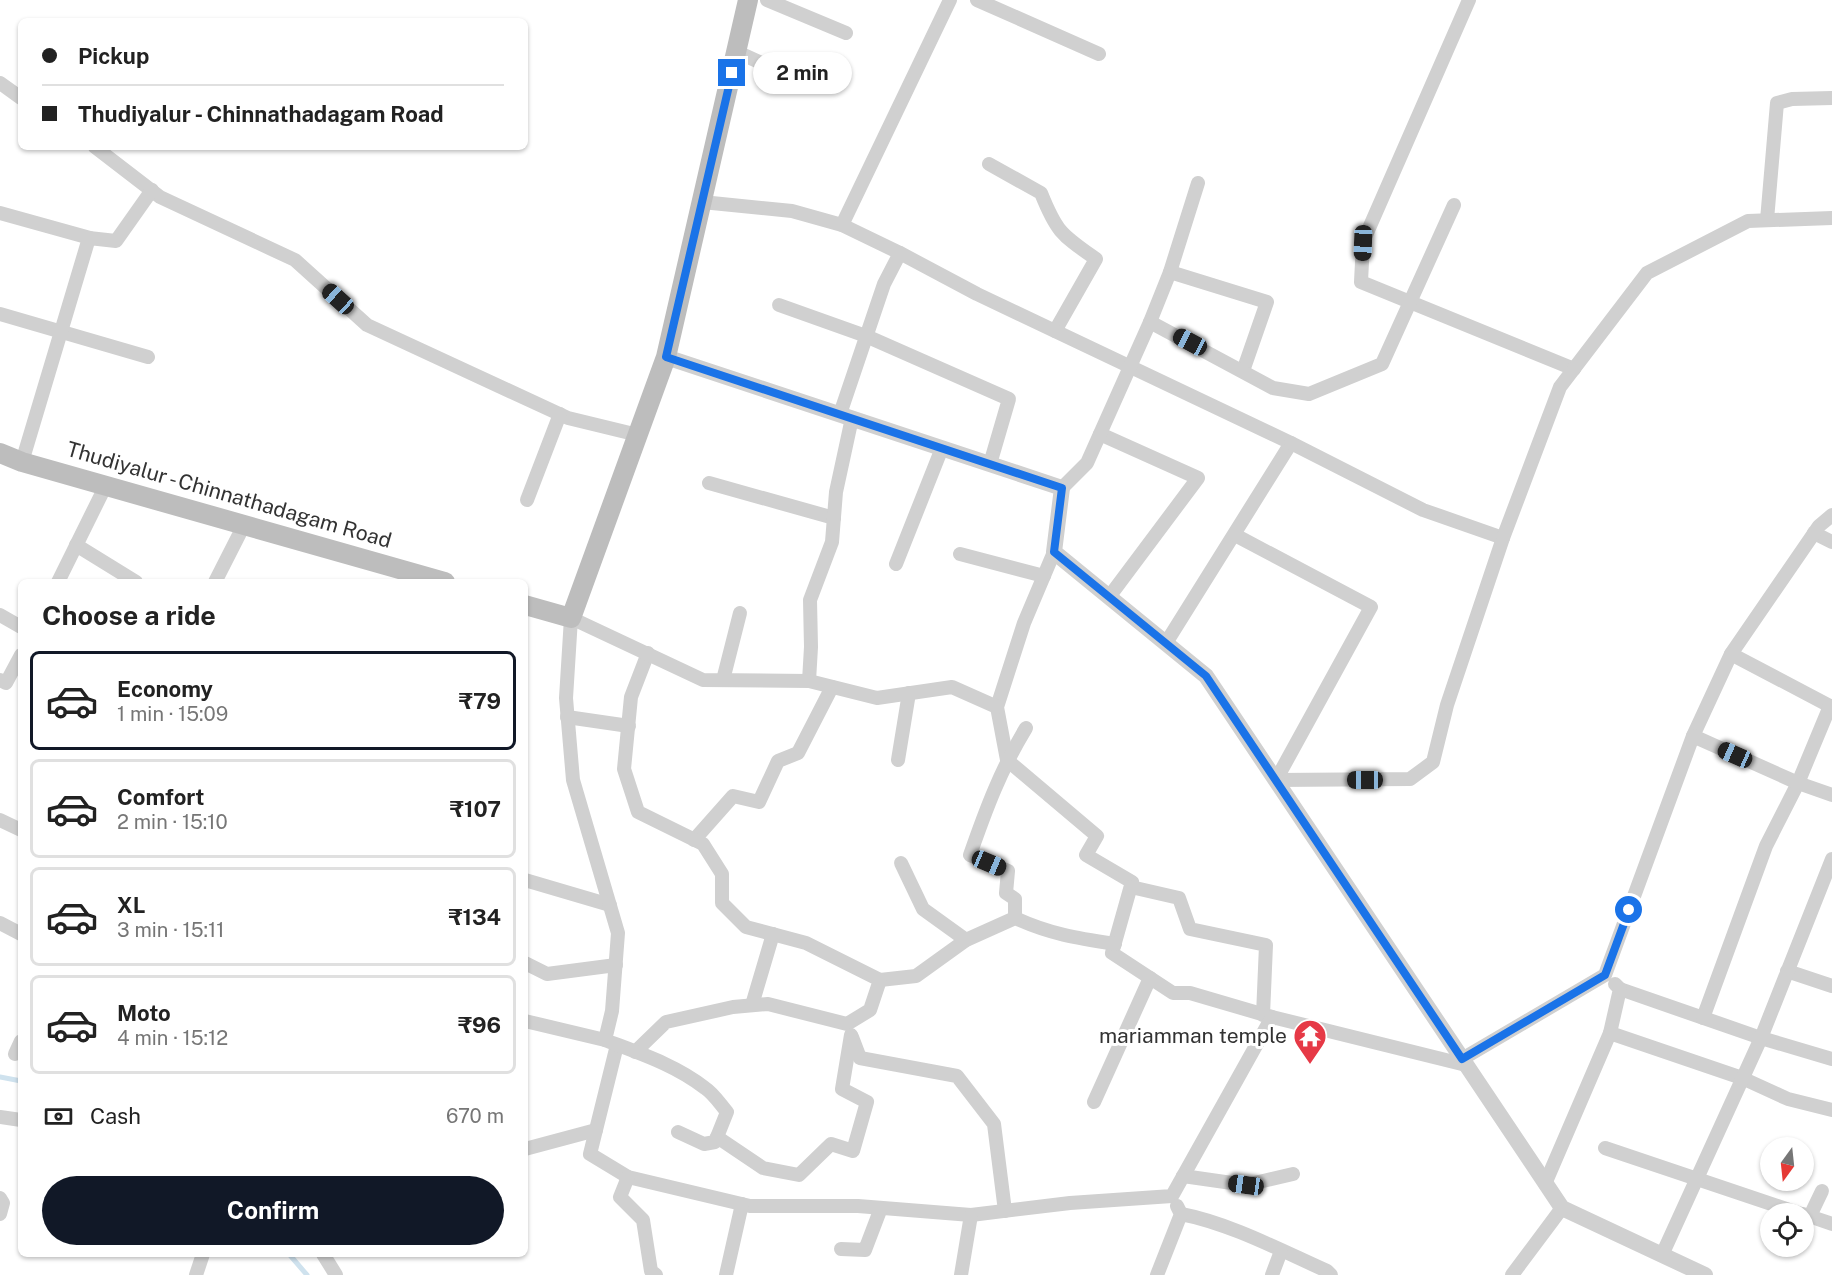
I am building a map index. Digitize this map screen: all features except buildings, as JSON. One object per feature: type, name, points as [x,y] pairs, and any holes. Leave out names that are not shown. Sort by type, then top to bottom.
[{"type":"main road","points":[[528,606],[571,618],[638,435],[666,357],[748,0]]},
{"type":"main road","name":"Thudiyalur - Chinnathadagam Road","points":[[0,453],[22,462],[244,525],[392,575],[422,579]]},
{"type":"street","points":[[767,0],[846,33]]},
{"type":"street","points":[[842,225],[950,0]]},
{"type":"street","points":[[978,0],[1099,54]]},
{"type":"street","points":[[1469,0],[1363,243],[1361,282],[1574,369]]},
{"type":"street","points":[[737,52],[811,85]]},
{"type":"street","points":[[0,83],[18,96]]},
{"type":"street","points":[[1767,220],[1777,103],[1792,99],[1832,98]]},
{"type":"street","points":[[98,150],[160,197],[295,260],[367,324],[568,418],[638,435]]},
{"type":"street","points":[[988,164],[1041,193],[1053,222],[1063,236],[1096,260],[1055,331]]},
{"type":"street","points":[[1198,183],[1170,272],[1150,322],[1087,463],[1062,488],[1054,552],[1024,623],[997,707],[1007,760],[1097,836],[1086,855],[1132,882],[1113,953],[1173,993],[1190,993],[1267,1016],[1464,1062],[1605,975],[1693,736],[1731,654],[1819,526],[1832,515]]},
{"type":"street","points":[[0,213],[90,238],[116,241],[152,190]]},
{"type":"street","points":[[702,202],[792,211],[842,225],[977,294],[1291,443],[1423,510],[1503,538]]},
{"type":"street","points":[[1150,322],[1273,388],[1309,394],[1382,364],[1454,205]]},
{"type":"street","points":[[1276,780],[1410,779],[1433,762],[1447,705],[1503,538],[1560,387],[1647,273],[1748,221],[1832,218]]},
{"type":"street","points":[[22,462],[90,238]]},
{"type":"street","points":[[809,681],[812,647],[810,600],[832,542],[846,416],[866,336],[884,284],[900,253]]},
{"type":"street","points":[[1170,272],[1267,302],[1243,371]]},
{"type":"street","points":[[779,305],[866,336],[1009,399],[990,464]]},
{"type":"street","points":[[0,314],[148,357]]},
{"type":"street","points":[[666,357],[1062,488]]},
{"type":"street","points":[[527,500],[560,414]]},
{"type":"street","points":[[1100,434],[1198,478],[1109,597]]},
{"type":"street","points":[[1166,643],[1291,443]]},
{"type":"street","points":[[896,564],[942,448]]},
{"type":"street","points":[[709,483],[834,518]]},
{"type":"street","points":[[59,579],[106,485]]},
{"type":"street","points":[[217,579],[244,525]]},
{"type":"street","points":[[1814,533],[1832,542]]},
{"type":"street","points":[[1235,535],[1371,607],[1276,780]]},
{"type":"street","points":[[76,545],[131,579]]},
{"type":"street","points":[[1054,552],[1206,676],[1562,1208],[1705,1275]]},
{"type":"street","points":[[960,554],[1044,576]]},
{"type":"street","points":[[723,680],[740,613]]},
{"type":"street","points":[[0,615],[18,625]]},
{"type":"street","points":[[997,707],[952,687],[877,698],[809,681],[703,680],[571,618],[566,698],[573,780],[618,933],[611,1043],[590,1154],[628,1177],[750,1206],[858,1206],[971,1215],[1070,1203],[1172,1196]]},
{"type":"street","points":[[648,653],[631,697],[624,769],[638,812],[703,844],[722,874],[722,903],[746,927],[806,943],[880,980],[916,976],[966,940],[1015,918],[1043,930],[1115,944]]},
{"type":"street","points":[[1703,1018],[1766,846],[1798,783],[1831,706],[1731,654]]},
{"type":"street","points":[[0,680],[6,683],[18,661]]},
{"type":"street","points":[[694,840],[733,796],[759,802],[778,761],[798,753],[832,687]]},
{"type":"street","points":[[898,760],[909,693]]},
{"type":"street","points":[[567,717],[628,726]]},
{"type":"street","points":[[1015,918],[1015,898],[1006,892],[1008,871],[970,855],[989,801],[1007,760],[1026,728]]},
{"type":"street","points":[[1693,736],[1798,783],[1832,795]]},
{"type":"street","points":[[0,820],[18,829]]},
{"type":"street","points":[[1662,1255],[1761,1038],[1787,971],[1826,894],[1832,859]]},
{"type":"street","points":[[901,863],[922,909],[966,940]]},
{"type":"street","points":[[528,881],[610,905]]},
{"type":"street","points":[[1131,886],[1179,898],[1190,929],[1266,945],[1267,1016],[1172,1196]]},
{"type":"street","points":[[0,923],[18,932]]},
{"type":"street","points":[[752,1005],[773,934]]},
{"type":"street","points":[[528,964],[547,974],[616,966]]},
{"type":"street","points":[[1787,971],[1832,986]]},
{"type":"street","points":[[1605,975],[1620,989],[1761,1038],[1832,1059]]},
{"type":"street","points":[[1094,1102],[1150,978]]},
{"type":"street","points":[[717,1137],[763,1168],[799,1175],[831,1144],[853,1151],[867,1102],[842,1089],[849,1029],[870,1010],[880,980]]},
{"type":"street","points":[[1545,1184],[1610,1033],[1620,989]]},
{"type":"street","points":[[635,1052],[666,1022],[733,1007],[768,1004],[849,1029]]},
{"type":"street","points":[[528,1023],[611,1043],[684,1073],[707,1089],[727,1112],[715,1142],[704,1144],[678,1132]]},
{"type":"street","points":[[849,1029],[860,1058],[957,1076],[994,1124],[1005,1211]]},
{"type":"street","points":[[1610,1033],[1742,1078],[1788,1098],[1832,1110]]},
{"type":"street","points":[[15,1054],[18,1048]]},
{"type":"street","points":[[0,1117],[18,1120]]},
{"type":"street","points":[[528,1148],[596,1130]]},
{"type":"street","points":[[1605,1148],[1770,1203]]},
{"type":"street","points":[[1183,1176],[1246,1185],[1293,1174]]},
{"type":"street","points":[[628,1177],[620,1197],[643,1220],[651,1271],[656,1275]]},
{"type":"street","points":[[1814,1203],[1822,1191]]},
{"type":"street","points":[[1157,1275],[1181,1214],[1172,1196]]},
{"type":"street","points":[[0,1198],[3,1203],[0,1214]]},
{"type":"street","points":[[726,1275],[742,1204]]},
{"type":"street","points":[[841,1250],[865,1250],[881,1208]]},
{"type":"street","points":[[1512,1275],[1562,1208]]},
{"type":"street","points":[[1181,1214],[1193,1216],[1247,1236],[1327,1271],[1331,1275]]},
{"type":"street","points":[[961,1275],[971,1215]]},
{"type":"street","points":[[1814,1218],[1832,1224]]},
{"type":"street","points":[[1272,1275],[1281,1251]]},
{"type":"street","points":[[196,1275],[202,1257]]},
{"type":"street","points":[[325,1257],[336,1275]]},
{"type":"waterway","points":[[0,1077],[18,1080]]},
{"type":"waterway","points":[[292,1257],[307,1275]]},
{"type":"place","name":"mariamman temple","points":[[1310,1065]]},
{"type":"route","points":[[732,73],[666,357],[1062,488],[1054,552],[1206,676],[1462,1059],[1605,975],[1629,910]]}]
